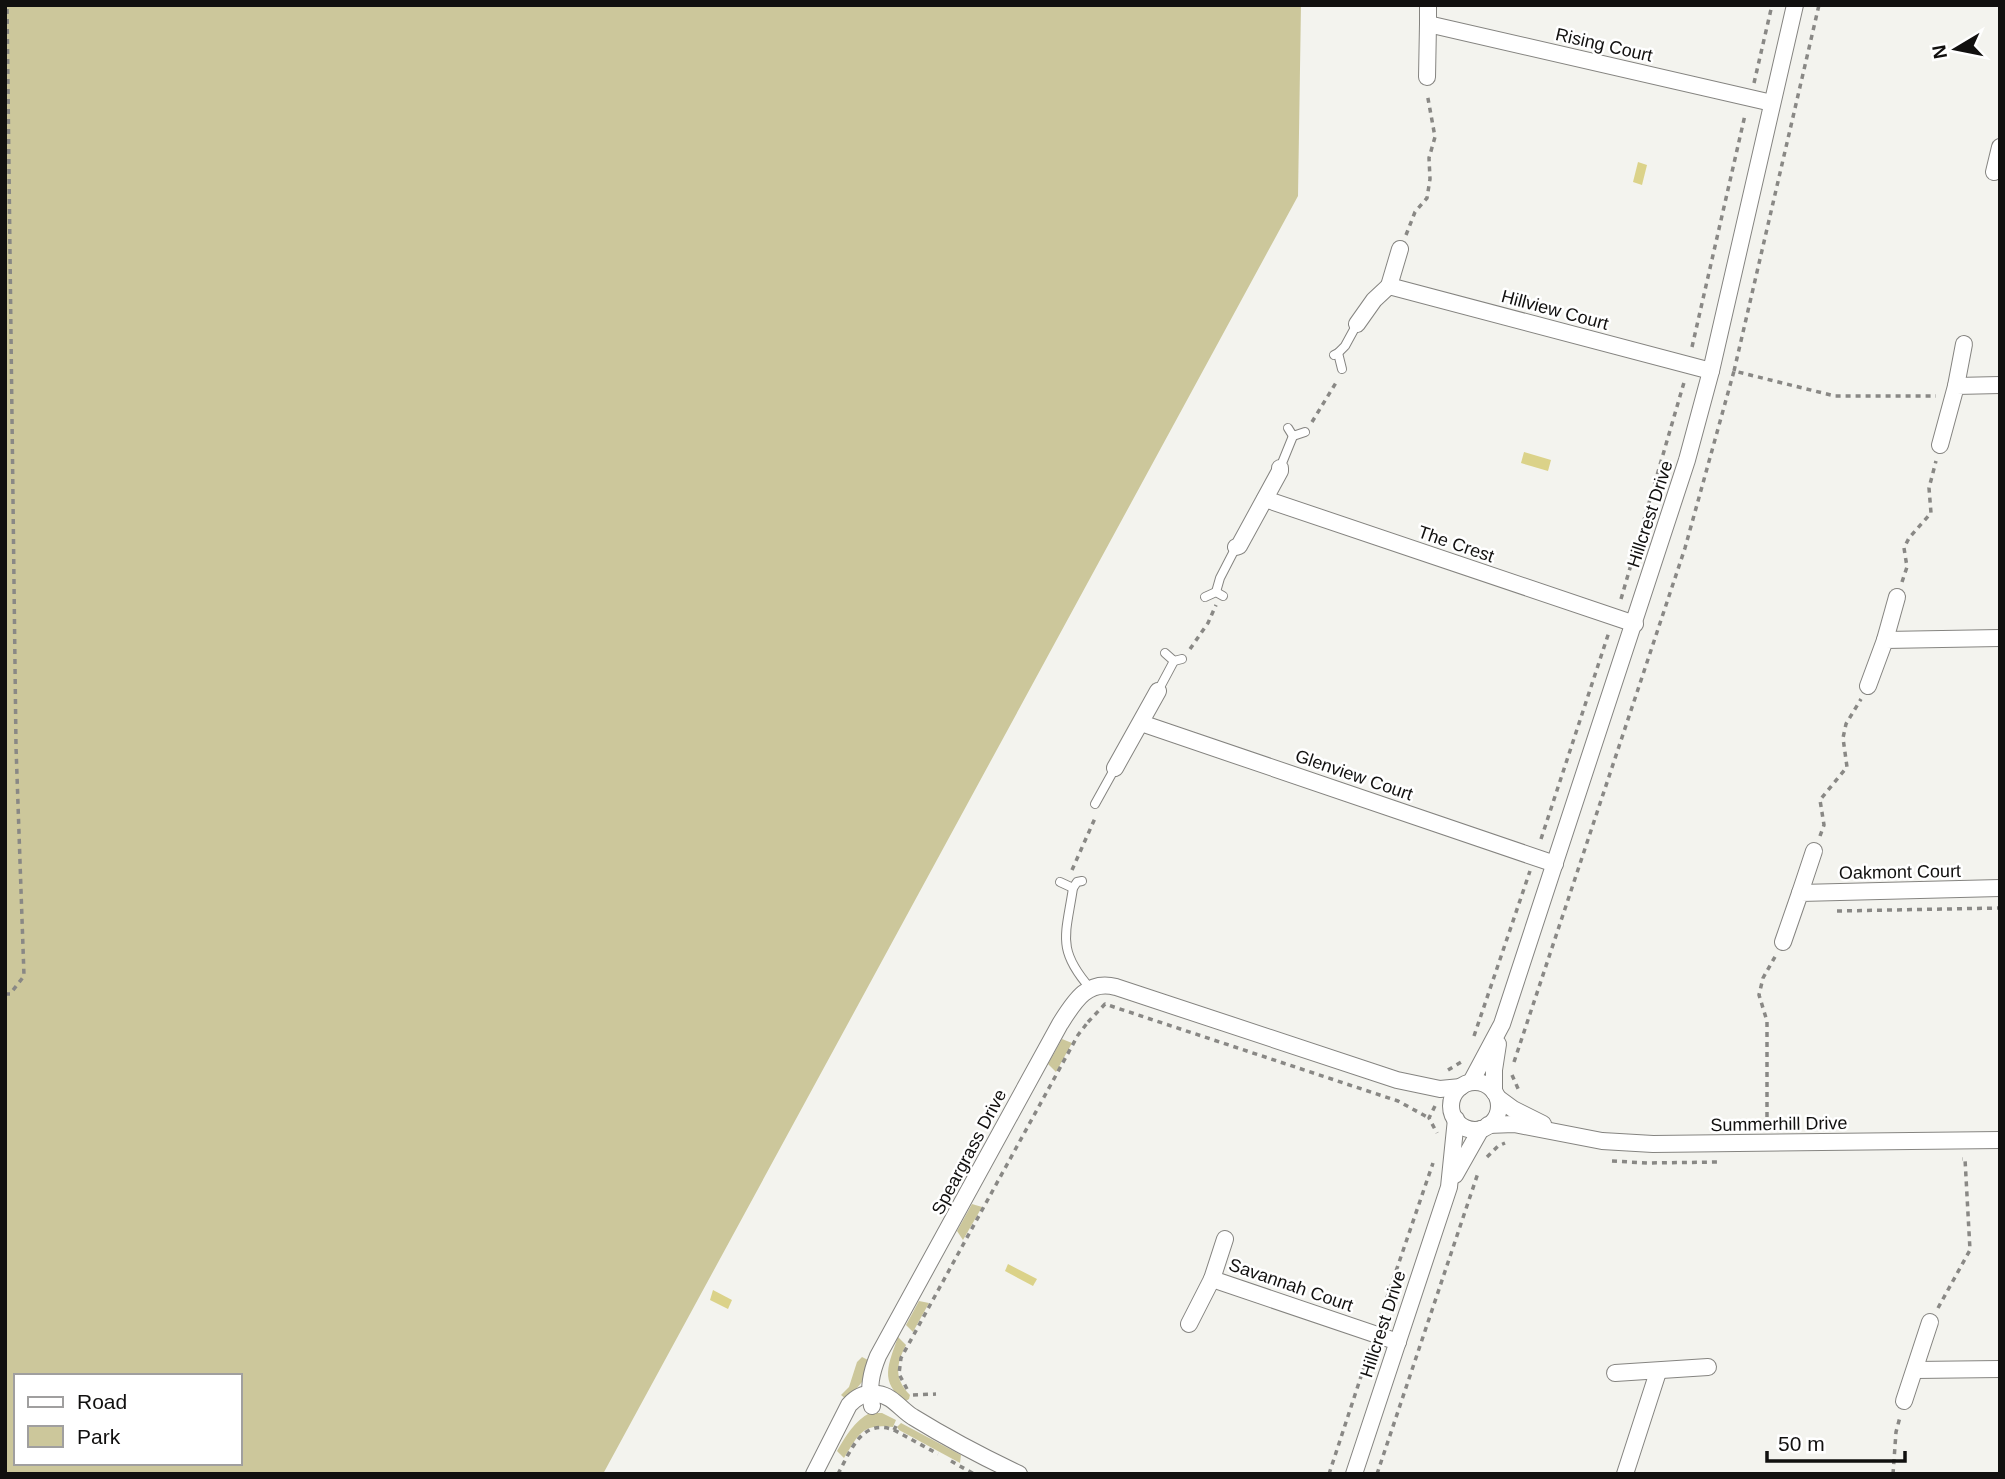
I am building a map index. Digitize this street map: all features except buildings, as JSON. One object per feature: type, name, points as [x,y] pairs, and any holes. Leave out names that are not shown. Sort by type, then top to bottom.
[{"type":"street","points":[[1427,77],[1428,5]]},
{"type":"street","name":"Hillcrest Drive","points":[[1466,1085],[1487,1070],[1687,460],[1711,371],[1795,5]]},
{"type":"street","name":"Rising Court","points":[[1428,24],[1772,103]]},
{"type":"street","points":[[1994,172],[2000,147]]},
{"type":"street","points":[[1357,324],[1374,300],[1389,286],[1400,249]]},
{"type":"street","name":"Hillview Court","points":[[1389,286],[1711,371]]},
{"type":"street","points":[[1940,446],[1964,344]]},
{"type":"street","points":[[1955,391],[2000,385]]},
{"type":"street","points":[[1236,547],[1239,546],[1280,468]]},
{"type":"street","name":"The Crest","points":[[1265,499],[1635,624]]},
{"type":"street","points":[[1868,686],[1898,597]]},
{"type":"street","points":[[1885,640],[2000,638]]},
{"type":"street","points":[[1115,768],[1158,691]]},
{"type":"street","name":"Glenview Court","points":[[1141,723],[1555,864]]},
{"type":"street","points":[[1783,942],[1814,851]]},
{"type":"street","name":"Oakmont Court","points":[[1800,893],[2000,888]]},
{"type":"street","points":[[1090,988],[1106,984],[1116,987],[1440,1095],[1467,1128],[1485,1127],[1498,1114],[1496,1095],[1484,1084],[1466,1085],[1440,1095]]},
{"type":"street","name":"Speargrass Drive","points":[[873,1398],[889,1340],[1071,1006],[1090,988]]},
{"type":"street","name":"Hillcrest Drive","points":[[1487,1070],[1496,1095]]},
{"type":"street","points":[[1454,1115],[1453,1097],[1466,1085]]},
{"type":"street","name":"Summerhill Drive","points":[[1496,1095],[1511,1117]]},
{"type":"street","name":"Hillcrest Drive","points":[[1354,1474],[1448,1187],[1454,1115]]},
{"type":"street","name":"Summerhill Drive","points":[[1485,1127],[1511,1117],[1602,1141],[1640,1144],[2000,1140]]},
{"type":"street","name":"Hillcrest Drive","points":[[1448,1187],[1470,1147],[1485,1127]]},
{"type":"street","name":"Savannah Court","points":[[1189,1324],[1212,1279],[1225,1239]]},
{"type":"street","name":"Savannah Court","points":[[1212,1279],[1398,1342]]},
{"type":"street","points":[[1904,1401],[1930,1322]]},
{"type":"street","points":[[1615,1373],[1708,1367]]},
{"type":"street","points":[[1915,1370],[2000,1369]]},
{"type":"street","points":[[1625,1474],[1658,1372]]},
{"type":"street","points":[[814,1474],[830,1447],[857,1413],[873,1398],[881,1407],[906,1413],[1019,1474]]},
{"type":"lane","points":[[1342,369],[1336,354],[1345,346],[1357,324]]},
{"type":"lane","points":[[1288,428],[1293,436]]},
{"type":"lane","points":[[1280,468],[1293,436],[1305,432]]},
{"type":"lane","points":[[1205,597],[1220,594],[1220,578],[1236,547]]},
{"type":"lane","points":[[1158,691],[1178,660],[1165,653]]},
{"type":"lane","points":[[1093,805],[1115,768]]},
{"type":"lane","points":[[1082,881],[1067,885],[1066,939],[1068,954],[1076,971],[1090,988]]},
{"type":"path","points":[[5,994],[10,994],[24,976],[16,747],[7,5]]},
{"type":"path","points":[[1472,1042],[1621,598],[1668,442],[1772,5]]},
{"type":"path","points":[[1483,1163],[1498,1146],[1507,1142],[1507,1131],[1520,1093],[1512,1074],[1522,1037],[1685,548],[1734,371],[1819,5]]},
{"type":"path","points":[[1400,249],[1415,212],[1427,198],[1430,179],[1429,158],[1435,137],[1426,100],[1427,77]]},
{"type":"path","points":[[1733,112],[1746,115]]},
{"type":"path","points":[[1680,344],[1692,347]]},
{"type":"path","points":[[1305,432],[1342,369]]},
{"type":"path","points":[[1734,371],[1835,396],[1955,391]]},
{"type":"path","points":[[1898,597],[1907,567],[1904,548],[1909,538],[1931,513],[1929,488],[1940,446]]},
{"type":"path","points":[[1178,660],[1208,623],[1220,594]]},
{"type":"path","points":[[1611,597],[1621,598]]},
{"type":"path","points":[[1814,851],[1824,825],[1819,800],[1847,767],[1843,738],[1846,724],[1868,686]]},
{"type":"path","points":[[1067,885],[1093,805]]},
{"type":"path","points":[[1828,911],[2000,908]]},
{"type":"path","points":[[1751,1143],[1751,1127],[1768,1127],[1767,1021],[1759,995],[1763,978],[1783,942]]},
{"type":"path","points":[[936,1394],[913,1395],[906,1389],[899,1374],[901,1358],[1078,1035],[1105,1004],[1398,1101],[1430,1118],[1440,1141],[1454,1140]]},
{"type":"path","points":[[1071,1006],[1088,1022]]},
{"type":"path","points":[[1430,1118],[1440,1095],[1445,1071],[1464,1060],[1468,1051]]},
{"type":"path","points":[[1464,1060],[1487,1070],[1512,1074]]},
{"type":"path","points":[[1470,1147],[1487,1156]]},
{"type":"path","points":[[1329,1474],[1435,1156]]},
{"type":"path","points":[[1930,1322],[1970,1250],[1965,1159],[1954,1159]]},
{"type":"path","points":[[1606,1160],[1647,1163],[1726,1162]]},
{"type":"path","points":[[1377,1474],[1479,1169]]},
{"type":"path","points":[[838,1474],[861,1434],[878,1427],[894,1430],[906,1413],[913,1395]]},
{"type":"path","points":[[1893,1474],[1896,1432],[1904,1401]]},
{"type":"green space","points":[[5,5],[1301,5],[1298,196],[603,1474],[5,1474]]},
{"type":"green space","points":[[1062,1039],[1072,1043],[1056,1072],[1048,1064]]},
{"type":"green space","points":[[972,1204],[982,1207],[963,1240],[957,1231]]},
{"type":"green space","points":[[919,1301],[929,1303],[913,1332],[906,1325]]},
{"type":"green space","points":[[898,1337],[906,1345],[898,1371],[901,1383],[910,1395],[906,1401],[892,1387],[888,1372]]},
{"type":"green space","points":[[862,1357],[870,1361],[862,1382],[847,1400],[841,1395],[849,1387],[857,1362]]},
{"type":"green space","points":[[870,1413],[882,1413],[896,1420],[893,1427],[874,1427],[862,1432],[844,1458],[837,1451],[855,1424]]},
{"type":"green space","points":[[901,1423],[961,1455],[960,1463],[899,1430],[897,1427]]},
{"type":"shaded area","points":[[1638,162],[1647,165],[1642,185],[1633,182]]},
{"type":"shaded area","points":[[1524,452],[1551,460],[1548,471],[1521,463]]},
{"type":"shaded area","points":[[1008,1264],[1037,1279],[1033,1286],[1005,1271]]},
{"type":"shaded area","points":[[713,1290],[732,1300],[728,1309],[710,1300]]}]
